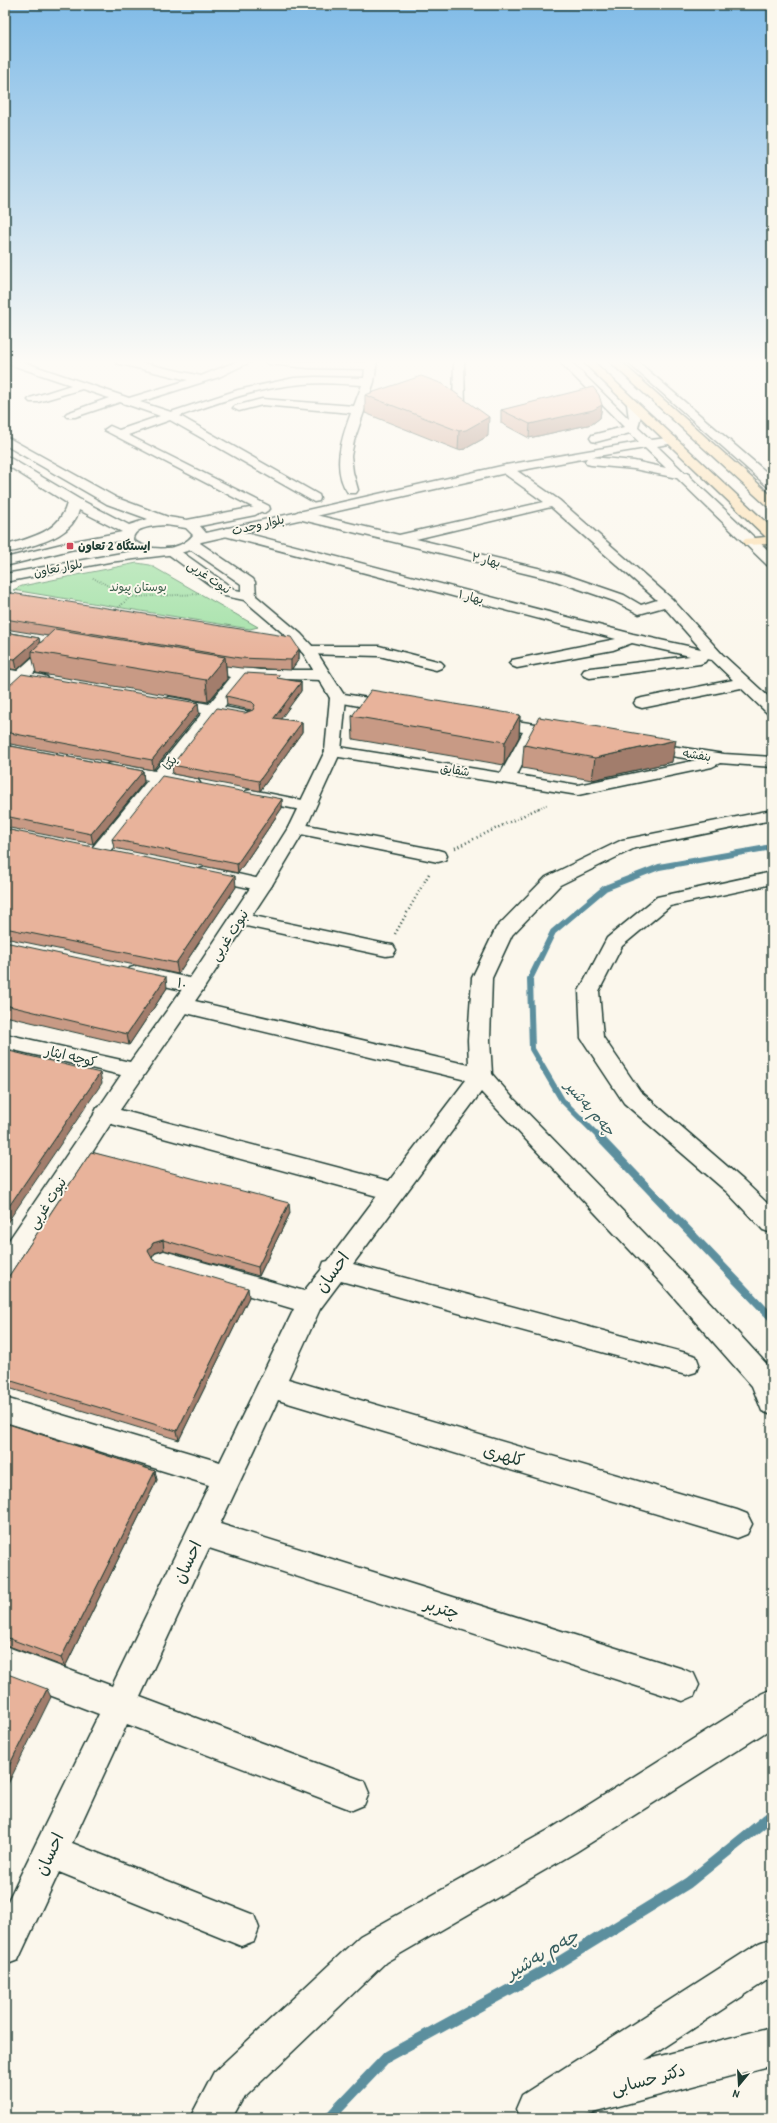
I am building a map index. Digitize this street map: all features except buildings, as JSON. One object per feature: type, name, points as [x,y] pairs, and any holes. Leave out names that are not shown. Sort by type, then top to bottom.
[{"type":"highway","points":[[692,460],[772,535]]},
{"type":"highway","points":[[728,460],[772,503]]},
{"type":"highway","points":[[750,542],[772,540]]},
{"type":"street","points":[[7,460],[74,502],[128,533],[126,541],[130,545],[147,551],[165,552]]},
{"type":"street","points":[[40,460],[112,501],[166,521]]},
{"type":"street","points":[[167,460],[264,509]]},
{"type":"street","points":[[248,460],[314,498]]},
{"type":"street","points":[[344,460],[348,481],[352,490]]},
{"type":"street","points":[[438,472],[491,460]]},
{"type":"street","name":"بلوار وحدت","points":[[165,552],[299,508],[552,460]]},
{"type":"street","points":[[572,460],[634,465],[683,476],[732,498]]},
{"type":"street","points":[[667,460],[772,562]]},
{"type":"street","points":[[744,460],[772,484]]},
{"type":"street","points":[[506,469],[554,503],[667,602],[717,657],[772,709]]},
{"type":"street","name":"بلوار وحدت","points":[[299,508],[314,498],[368,487]]},
{"type":"street","points":[[5,550],[34,541],[66,524],[71,517],[74,502]]},
{"type":"street","points":[[397,540],[554,503]]},
{"type":"street","name":"بلوار وحدت","points":[[166,521],[187,524],[278,506]]},
{"type":"street","name":"بهار ۲","points":[[299,508],[397,540],[558,577],[619,598],[639,610],[667,602]]},
{"type":"street","name":"بلوار تعاون","points":[[5,562],[128,533],[149,523],[166,521]]},
{"type":"street","points":[[187,524],[198,531],[200,535],[195,542]]},
{"type":"street","name":"بهار ۱","points":[[226,532],[631,638],[717,657]]},
{"type":"street","name":"نبوت غربی","points":[[195,542],[248,582],[249,597]]},
{"type":"street","name":"بلوار تعاون","points":[[5,578],[110,558],[165,552]]},
{"type":"street","name":"نبوت غربی","points":[[5,1267],[105,1114],[182,1005],[262,885],[297,828],[333,751],[338,698],[302,644],[249,597],[230,593],[165,552]]},
{"type":"street","points":[[274,636],[302,644],[379,651],[436,665]]},
{"type":"street","points":[[517,663],[613,645],[631,638]]},
{"type":"street","points":[[5,691],[13,675],[48,642],[71,646]]},
{"type":"street","points":[[590,673],[717,657]]},
{"type":"street","points":[[187,666],[241,675],[281,677],[322,675]]},
{"type":"street","points":[[13,675],[59,683]]},
{"type":"street","name":"یکتا","points":[[122,856],[91,850],[159,777],[241,675]]},
{"type":"street","points":[[642,703],[743,683]]},
{"type":"street","points":[[338,698],[408,709]]},
{"type":"street","points":[[151,699],[246,715]]},
{"type":"street","points":[[470,719],[579,736]]},
{"type":"street","points":[[507,778],[533,729]]},
{"type":"street","name":"بنفشه","points":[[632,744],[724,759],[772,762]]},
{"type":"street","name":"شقایق","points":[[333,751],[578,790]]},
{"type":"street","points":[[578,790],[724,759]]},
{"type":"street","points":[[97,765],[205,786]]},
{"type":"street","points":[[236,792],[306,806]]},
{"type":"street","points":[[481,1076],[478,1040],[482,978],[503,932],[553,881],[628,844],[772,815]]},
{"type":"street","points":[[297,828],[438,856]]},
{"type":"street","points":[[192,870],[262,885]]},
{"type":"street","points":[[772,878],[664,901],[614,942],[589,991],[592,1038],[632,1097],[735,1186],[772,1223]]},
{"type":"street","points":[[239,919],[386,950]]},
{"type":"street","name":"۱۰","points":[[119,970],[195,986]]},
{"type":"street","points":[[182,1005],[481,1076],[672,1278],[764,1380],[772,1403]]},
{"type":"street","name":"کوچه ایثار","points":[[5,1041],[136,1071]]},
{"type":"street","name":"احسان","points":[[5,1947],[310,1303],[333,1269],[481,1076]]},
{"type":"street","points":[[105,1114],[393,1191]]},
{"type":"street","points":[[164,1261],[310,1303]]},
{"type":"street","points":[[333,1269],[686,1364]]},
{"type":"street","name":"کلهری","points":[[271,1386],[737,1524]]},
{"type":"street","points":[[5,1410],[227,1477]]},
{"type":"street","name":"چتربر","points":[[201,1532],[683,1685]]},
{"type":"street","points":[[5,1662],[352,1793]]},
{"type":"street","points":[[210,2118],[228,2086],[373,1949],[564,1840],[767,1712],[772,1704]]},
{"type":"street","points":[[50,1851],[241,1928]]},
{"type":"street","points":[[537,2115],[772,1956]]},
{"type":"street","name":"دکتر حسابی","points":[[537,2115],[772,2046]]},
{"type":"path","points":[[68,566],[130,597],[230,593]]},
{"type":"path","points":[[115,611],[130,597]]},
{"type":"path","points":[[386,950],[438,856],[578,790]]},
{"type":"green space","name":"بوستان پیوند","points":[[137,563],[150,565],[258,627],[250,629],[13,590],[22,586]]},
{"type":"waterway","name":"چەم بەشیر","points":[[599,1137],[562,1100],[532,1049],[530,979],[553,932],[605,888],[659,867],[772,847]]},
{"type":"waterway","name":"چەم بەشیر","points":[[599,1137],[772,1318]]},
{"type":"waterway","name":"چەم بەشیر","points":[[329,2118],[388,2056],[556,1964],[688,1883],[772,1815]]},
{"type":"place","name":"ایستگاه 2 تعاون","points":[[70,546]]}]
